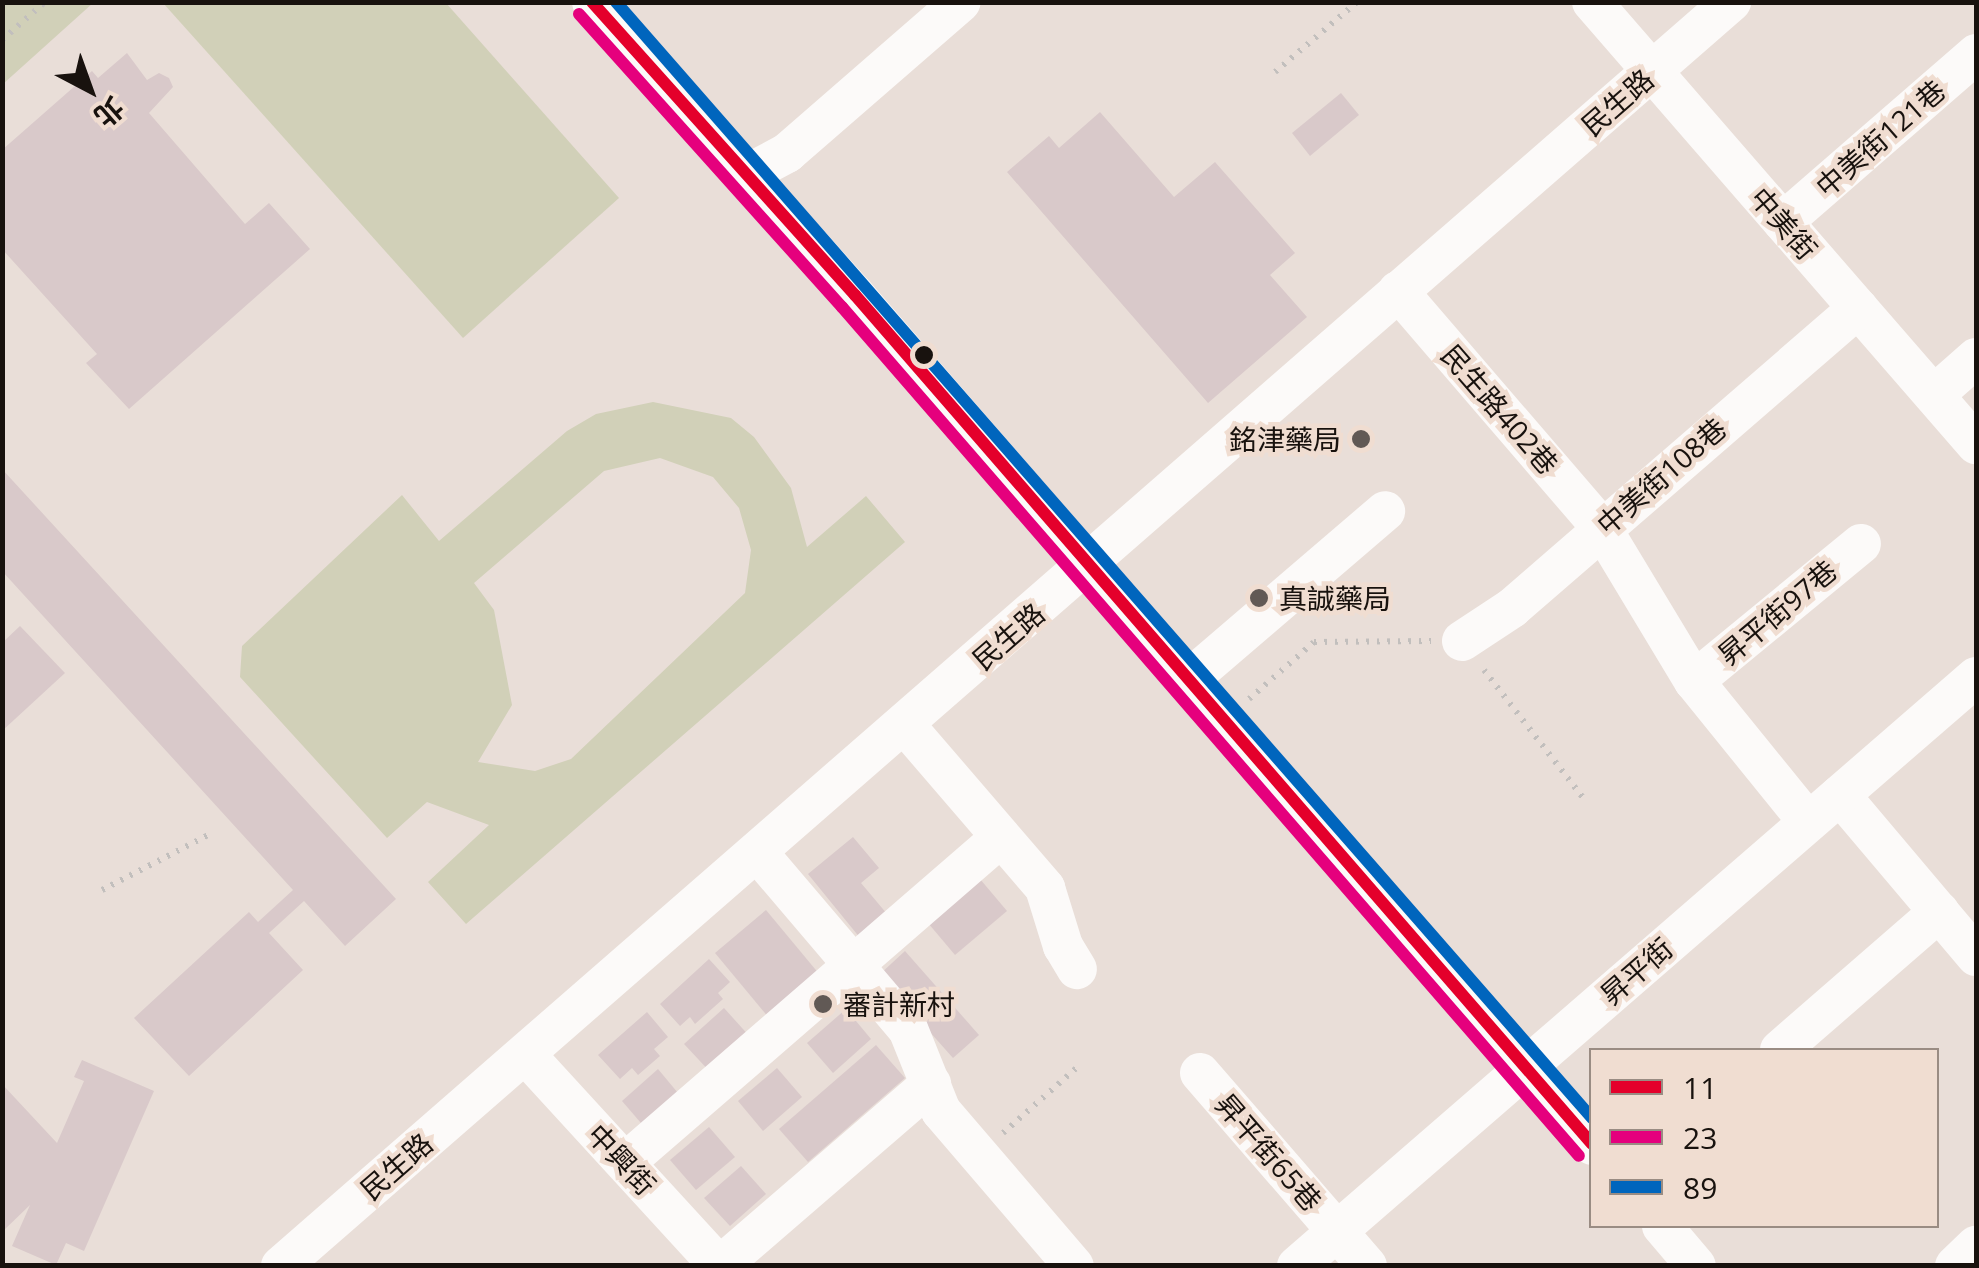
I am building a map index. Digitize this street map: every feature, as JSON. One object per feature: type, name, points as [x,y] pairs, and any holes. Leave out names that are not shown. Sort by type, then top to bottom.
[{"type":"street","points":[[592,2],[1589,1142]]},
{"type":"street","points":[[744,176],[787,153],[961,2]]},
{"type":"street","name":"中美街","points":[[1592,2],[1976,444]]},
{"type":"street","name":"民生路","points":[[281,1266],[1088,567],[1731,2]]},
{"type":"street","name":"中美街121巷","points":[[1784,222],[1976,54]]},
{"type":"street","name":"民生路402巷","points":[[1398,291],[1601,527]]},
{"type":"street","name":"中美街108巷","points":[[1462,641],[1512,608],[1858,308]]},
{"type":"street","points":[[1934,396],[1976,358]]},
{"type":"street","points":[[1187,681],[1385,512]]},
{"type":"street","name":"昇平街97巷","points":[[1601,527],[1694,681],[1808,822]]},
{"type":"street","name":"昇平街97巷","points":[[1694,681],[1860,544]]},
{"type":"street","name":"昇平街","points":[[1297,1266],[1976,677]]},
{"type":"street","points":[[905,725],[1045,888],[1062,946],[1078,969]]},
{"type":"street","points":[[1840,796],[1976,956]]},
{"type":"street","points":[[626,1162],[1001,837]]},
{"type":"street","points":[[758,853],[908,1029],[942,1111],[1074,1266]]},
{"type":"street","points":[[1782,1048],[1939,912]]},
{"type":"street","name":"中興街","points":[[524,1054],[719,1266]]},
{"type":"street","name":"昇平街65巷","points":[[1200,1072],[1367,1266]]},
{"type":"street","points":[[719,1266],[931,1084]]},
{"type":"street","points":[[1664,1228],[1696,1266]]},
{"type":"street","points":[[1955,1266],[1976,1246]]},
{"type":"path","points":[[2,40],[45,2]]},
{"type":"path","points":[[1276,72],[1356,2]]},
{"type":"path","points":[[1223,722],[1314,642],[1462,641],[1584,799]]},
{"type":"path","points":[[102,890],[210,834]]},
{"type":"path","points":[[978,1154],[1081,1064]]},
{"type":"green space","points":[[3,2],[93,2],[93,3],[3,84]]},
{"type":"green space","points":[[163,3],[446,3],[619,198],[463,338]]},
{"type":"green space","points":[[653,402],[731,418],[754,437],[791,488],[807,547],[866,496],[905,542],[466,924],[428,882],[489,825],[427,802],[387,838],[240,677],[242,646],[402,495],[439,541],[567,431],[596,414]],"holes":[[[660,458],[713,477],[739,508],[751,550],[745,593],[571,759],[535,771],[478,762],[512,705],[494,610],[474,583],[604,471]]]},
{"type":"building","points":[[127,53],[147,80],[159,73],[169,78],[173,87],[149,113],[245,224],[269,203],[310,249],[129,409],[86,363],[97,354],[2,249],[2,150],[92,71],[98,78]]},
{"type":"building","points":[[1341,93],[1359,115],[1310,156],[1292,133]]},
{"type":"building","points":[[1100,112],[1174,197],[1215,162],[1295,253],[1270,275],[1307,317],[1208,403],[1007,172],[1049,136],[1059,148]]},
{"type":"building","points":[[2,469],[396,899],[345,946],[304,901],[269,933],[303,970],[189,1076],[134,1018],[249,912],[258,922],[293,890],[2,571]]},
{"type":"building","points":[[20,626],[65,673],[2,731],[2,643]]},
{"type":"building","points":[[853,837],[879,868],[861,883],[893,921],[865,944],[808,874]]},
{"type":"building","points":[[980,879],[1007,911],[955,955],[928,923]]},
{"type":"building","points":[[766,910],[825,981],[774,1024],[715,953]]},
{"type":"building","points":[[905,951],[979,1035],[953,1058],[879,975]]},
{"type":"building","points":[[709,959],[730,982],[718,993],[723,999],[695,1024],[690,1017],[680,1026],[660,1004]]},
{"type":"building","points":[[724,1008],[752,1039],[713,1075],[684,1044]]},
{"type":"building","points":[[846,1009],[871,1039],[833,1073],[807,1043]]},
{"type":"building","points":[[647,1012],[668,1037],[654,1049],[660,1056],[638,1075],[632,1068],[620,1079],[598,1055]]},
{"type":"building","points":[[876,1045],[905,1078],[808,1162],[779,1129]]},
{"type":"building","points":[[82,1060],[154,1091],[84,1251],[66,1243],[56,1265],[12,1246],[30,1205],[2,1232],[2,1084],[57,1143],[84,1081],[74,1077]]},
{"type":"building","points":[[777,1068],[802,1097],[763,1131],[738,1101]]},
{"type":"building","points":[[658,1069],[683,1099],[647,1130],[622,1101]]},
{"type":"building","points":[[709,1127],[735,1157],[696,1190],[670,1160]]},
{"type":"building","points":[[741,1166],[766,1194],[730,1226],[704,1198]]},
{"type":"transit line","name":"11","points":[[592,2],[855,295],[1589,1141]]},
{"type":"transit line","name":"89","points":[[616,2],[1589,1115]]},
{"type":"transit line","name":"23","points":[[579,14],[842,307],[1579,1156]]},
{"type":"place","name":"銘津藥局","points":[[1361,439]]},
{"type":"place","name":"真誠藥局","points":[[1259,598]]},
{"type":"place","name":"審計新村","points":[[823,1004]]}]
